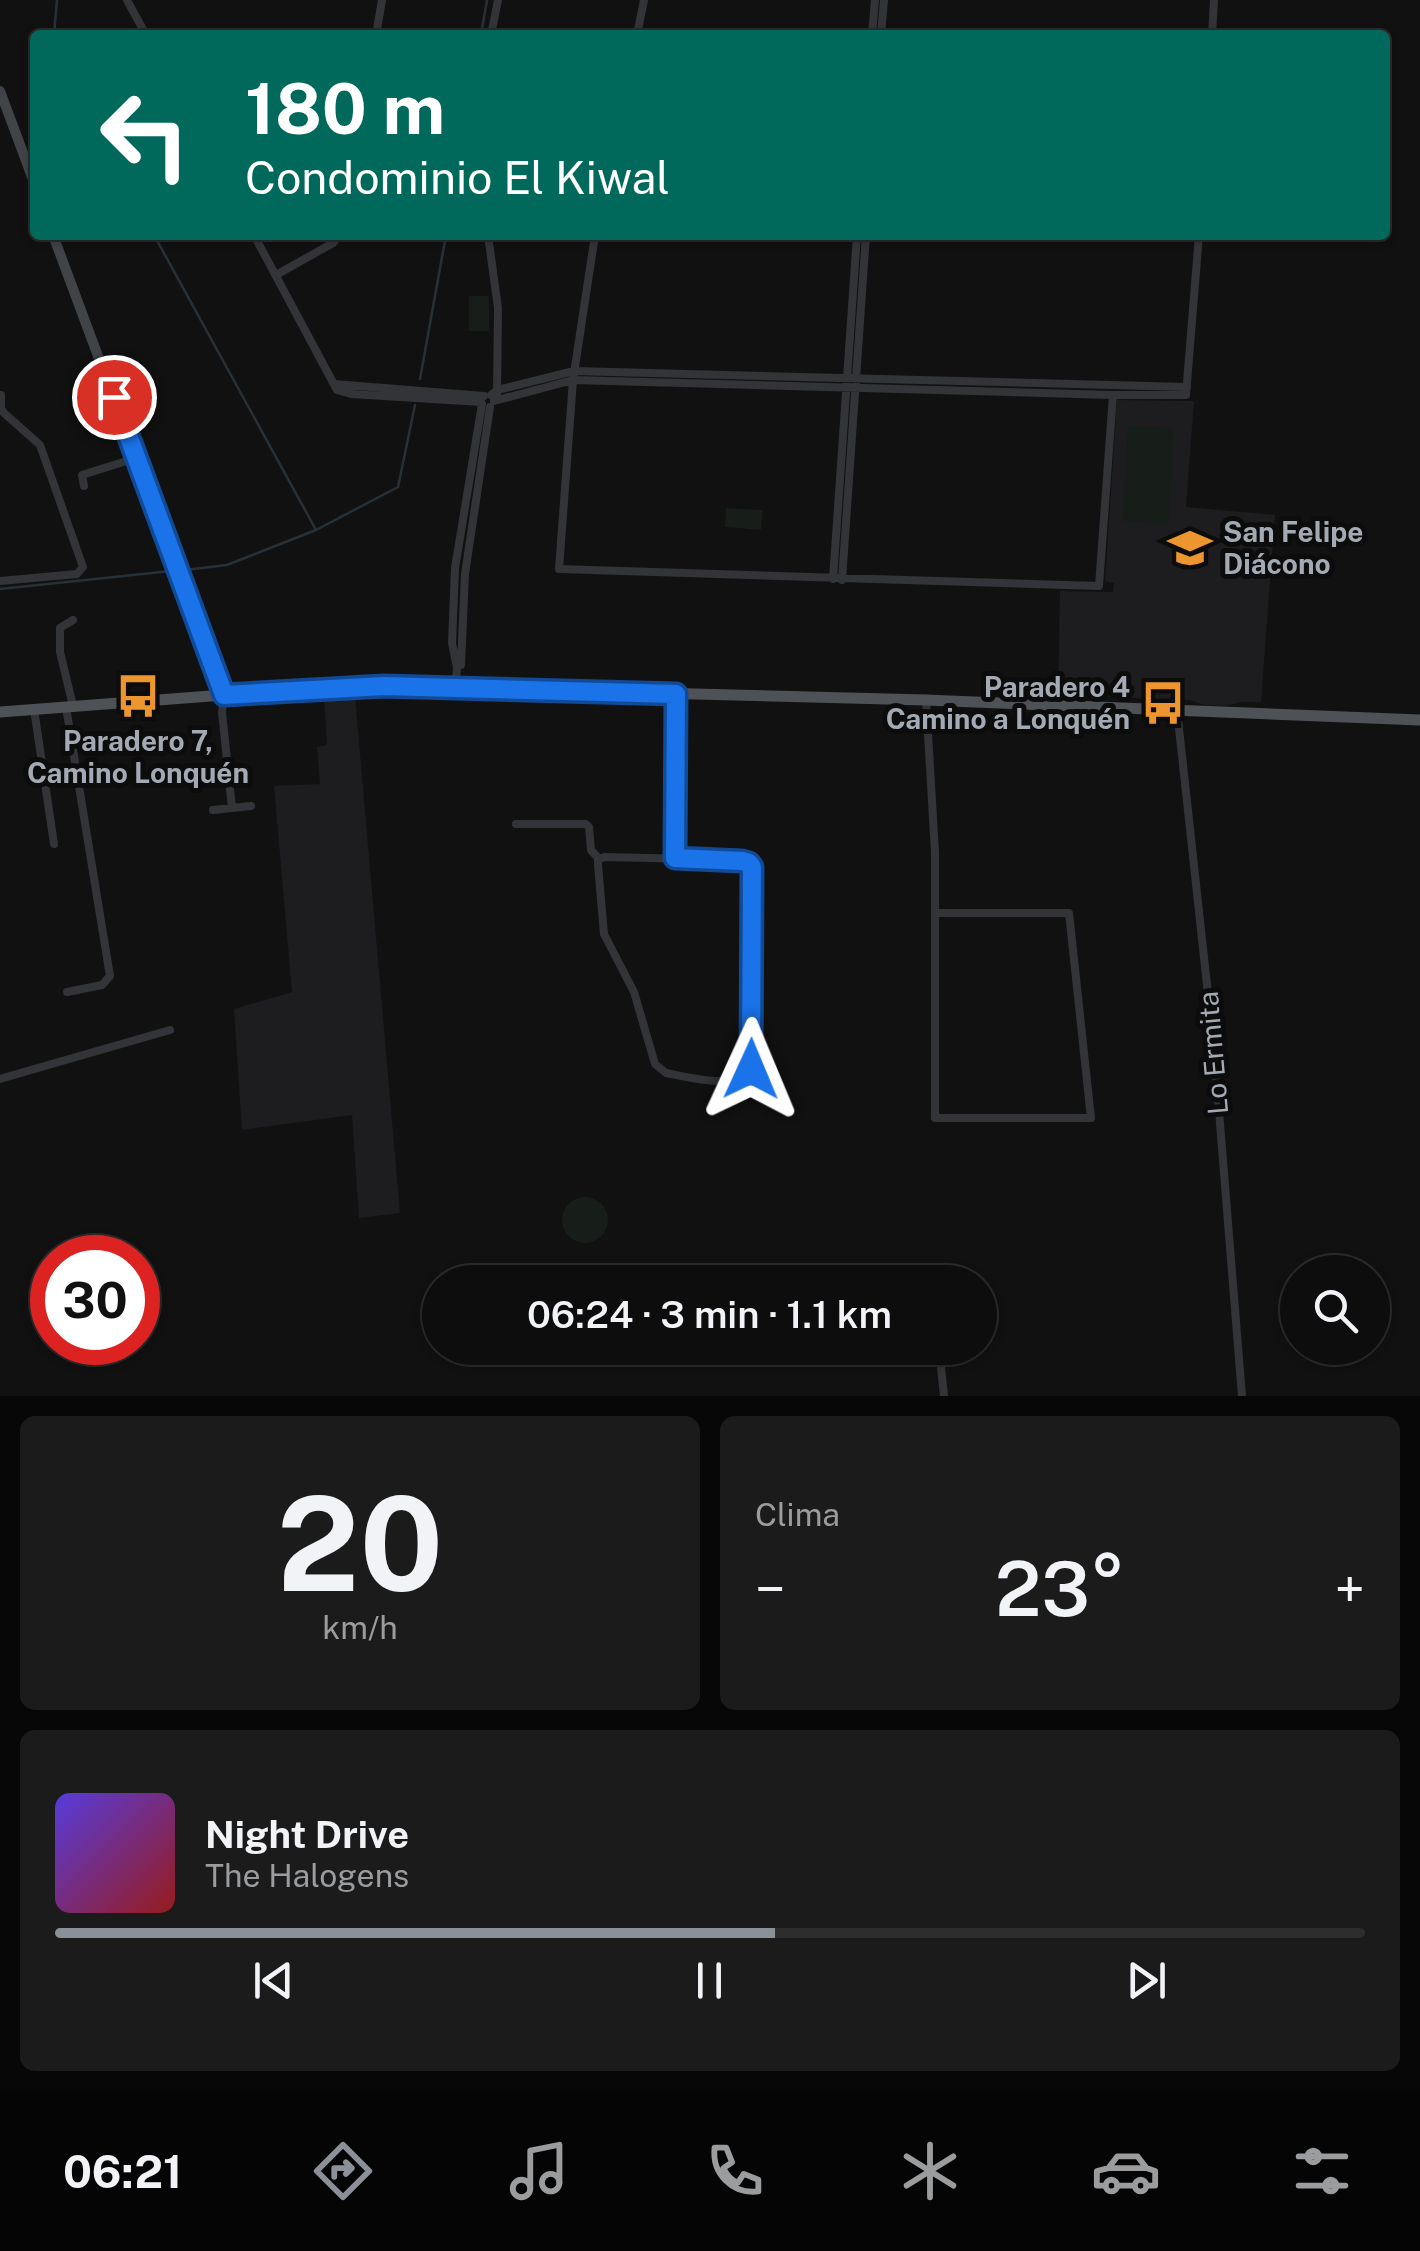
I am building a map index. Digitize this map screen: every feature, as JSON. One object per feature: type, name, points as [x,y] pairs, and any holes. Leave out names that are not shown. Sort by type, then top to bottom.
[{"type":"main road","points":[[0,91],[30,172]]},
{"type":"main road","points":[[56,240],[224,695]]},
{"type":"main road","points":[[0,712],[384,686],[926,700],[1420,720]]},
{"type":"street","points":[[127,0],[143,30]]},
{"type":"street","points":[[377,30],[382,0]]},
{"type":"street","points":[[492,30],[498,0]]},
{"type":"street","points":[[637,30],[644,0]]},
{"type":"street","points":[[872,30],[874,0]]},
{"type":"street","points":[[881,30],[884,0]]},
{"type":"street","points":[[1212,30],[1214,0]]},
{"type":"street","points":[[257,240],[337,390],[346,394],[490,399],[573,375],[1186,391]]},
{"type":"street","points":[[276,275],[336,240]]},
{"type":"street","points":[[458,688],[464,585],[490,399],[498,308],[489,240]]},
{"type":"street","points":[[595,240],[573,375],[559,569],[1099,586],[1113,396]]},
{"type":"street","points":[[837,580],[857,240]]},
{"type":"street","points":[[850,383],[865,240]]},
{"type":"street","points":[[1186,391],[1198,240]]},
{"type":"street","points":[[850,383],[1113,396],[1186,391]]},
{"type":"street","points":[[0,581],[77,574],[83,567],[40,446],[4,414],[1,395]]},
{"type":"street","points":[[84,486],[82,475],[136,458]]},
{"type":"street","points":[[67,992],[102,984],[110,976],[60,652],[60,628],[73,620]]},
{"type":"street","points":[[675,858],[676,694]]},
{"type":"street","points":[[224,695],[222,712],[232,808]]},
{"type":"street","points":[[926,700],[936,913],[935,1118],[1091,1118],[1069,912],[936,913]]},
{"type":"street","points":[[34,709],[54,844]]},
{"type":"street","name":"Lo Ermita","points":[[1178,710],[1214,1049],[1242,1396]]},
{"type":"street","points":[[213,810],[251,806]]},
{"type":"street","points":[[516,824],[589,827],[592,850],[599,859],[602,928],[636,996],[657,1066],[666,1073],[718,1082],[748,1074],[752,1066],[752,867],[742,861],[599,859]]},
{"type":"street","points":[[0,1079],[170,1030]]},
{"type":"street","points":[[941,1365],[944,1396]]},
{"type":"shaded area","points":[[469,296],[489,296],[489,331],[469,331]]},
{"type":"shaded area","name":"San Felipe Diácono","points":[[1117,400],[1194,401],[1186,507],[1275,515],[1261,702],[1225,706],[1189,700],[1058,695],[1060,591],[1113,592],[1114,583],[1105,581]]},
{"type":"shaded area","points":[[1128,426],[1173,428],[1169,524],[1123,521]]},
{"type":"shaded area","points":[[726,508],[763,510],[761,530],[725,527]]},
{"type":"shaded area","points":[[355,696],[400,1213],[359,1218],[352,1115],[242,1130],[234,1009],[292,992],[274,786],[320,784],[317,747],[327,745],[324,697]]},
{"type":"shaded area","points":[[585,1197],[601,1204],[608,1220],[601,1236],[585,1243],[569,1236],[562,1220],[569,1204]]},
{"type":"waterway","points":[[54,30],[57,0]]},
{"type":"waterway","points":[[482,30],[487,0]]},
{"type":"waterway","points":[[157,240],[316,530]]},
{"type":"waterway","points":[[420,379],[445,240]]},
{"type":"waterway","points":[[185,570],[227,565],[316,530],[398,487],[415,405]]},
{"type":"waterway","points":[[0,589],[171,571]]},
{"type":"place","name":"San Felipe Diácono","points":[[1190,548]]},
{"type":"place","name":"Paradero 7, Camino Lonquén","points":[[138,696]]},
{"type":"place","name":"Paradero 4 Camino a Lonquén","points":[[1163,703]]},
{"type":"route","points":[[114,397],[224,695],[384,686],[676,694],[675,858],[742,861],[752,867],[751,1069]]}]
